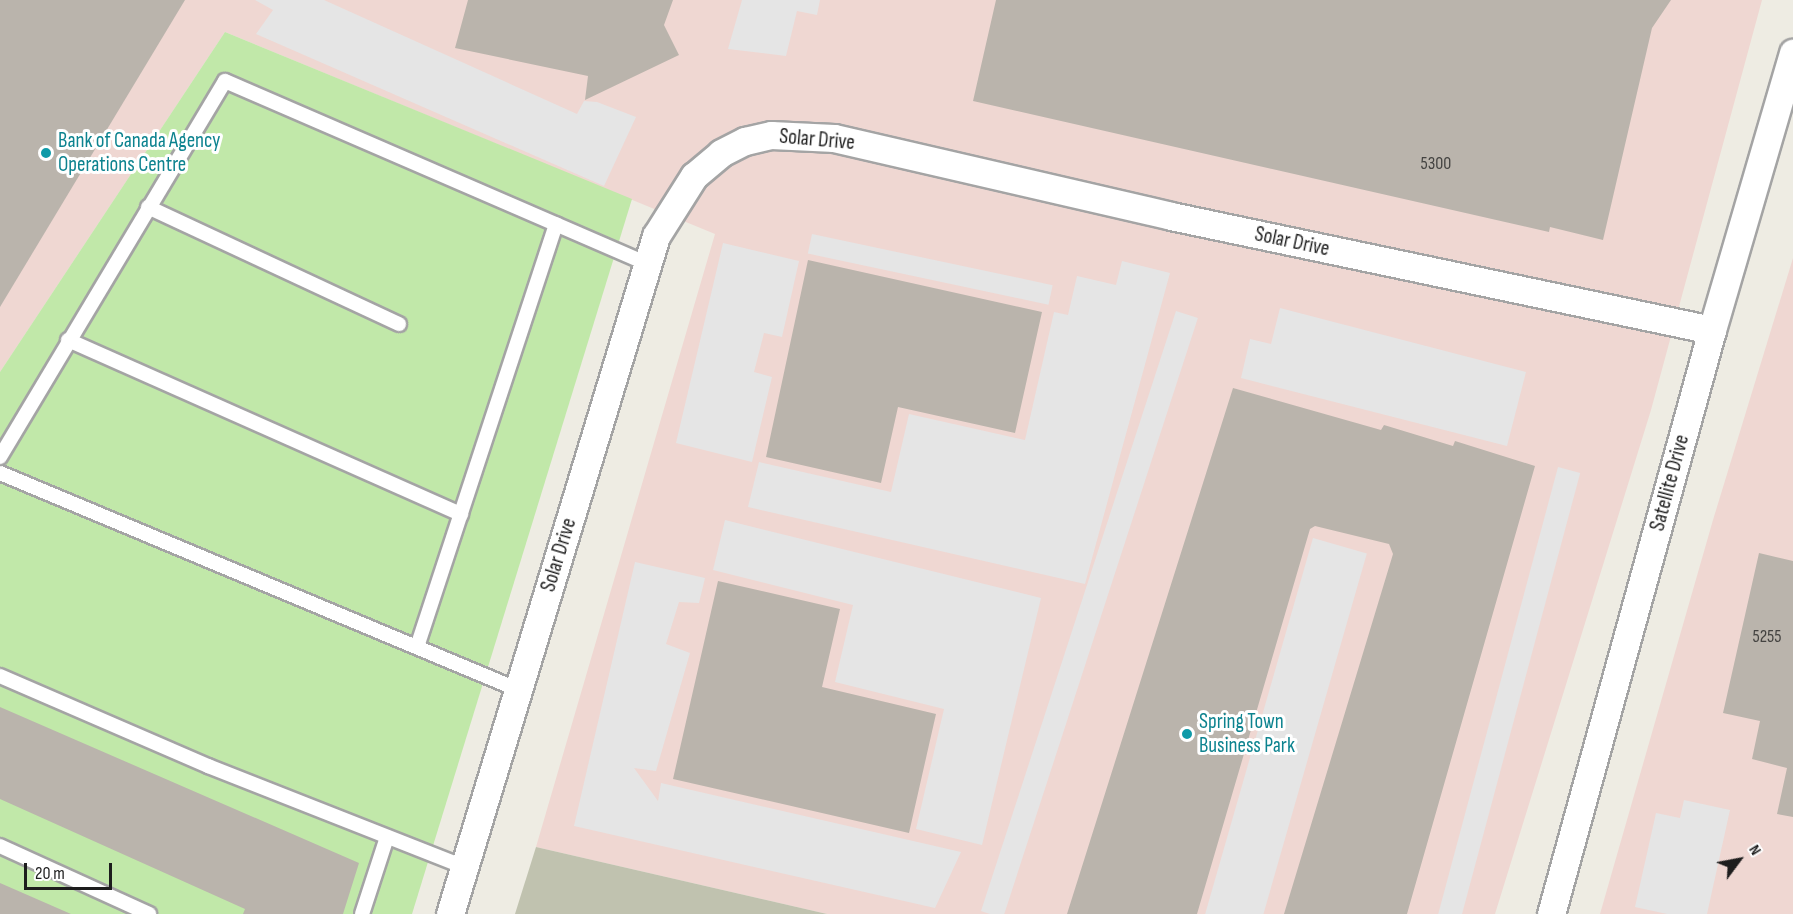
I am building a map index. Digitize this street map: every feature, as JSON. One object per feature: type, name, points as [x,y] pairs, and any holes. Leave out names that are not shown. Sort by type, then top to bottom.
[{"type":"street","name":"Satellite Drive","points":[[1551,914],[1712,330],[1793,53]]},
{"type":"street","name":"Solar Drive","points":[[450,914],[656,236],[694,176],[721,153],[745,141],[771,135],[834,138],[1170,216],[1712,330]]},
{"type":"lane","points":[[0,457],[225,81],[648,264]]},
{"type":"lane","points":[[148,207],[399,324]]},
{"type":"lane","points":[[417,647],[556,224]]},
{"type":"lane","points":[[68,340],[461,513]]},
{"type":"lane","points":[[0,473],[519,690]]},
{"type":"lane","points":[[0,676],[208,766],[464,867]]},
{"type":"lane","points":[[362,914],[387,837]]},
{"type":"lane","points":[[0,846],[150,914]]},
{"type":"shaded area","points":[[0,0],[1762,0],[1651,410],[1495,914],[827,914],[536,847],[715,234],[225,32],[0,372]]},
{"type":"shaded area","points":[[255,0],[324,0],[577,114],[584,101],[597,102],[636,117],[604,186],[256,34],[273,10]]},
{"type":"shaded area","points":[[742,0],[820,0],[817,15],[797,11],[786,56],[728,49]]},
{"type":"shaded area","points":[[812,234],[1053,285],[1048,305],[808,254]]},
{"type":"shaded area","points":[[723,243],[799,261],[782,337],[764,333],[754,372],[772,377],[752,462],[676,443]]},
{"type":"shaded area","points":[[1793,258],[1793,914],[1600,914],[1713,520]]},
{"type":"shaded area","points":[[1122,261],[1170,273],[1085,584],[748,507],[759,462],[891,492],[909,414],[1025,440],[1054,312],[1068,315],[1077,276],[1116,285]]},
{"type":"shaded area","points":[[1280,308],[1526,372],[1507,446],[1241,378],[1250,339],[1271,344]]},
{"type":"shaded area","points":[[1176,311],[1198,318],[1004,914],[981,911]]},
{"type":"shaded area","points":[[1558,467],[1580,473],[1462,914],[1438,914]]},
{"type":"shaded area","points":[[725,520],[1041,598],[982,845],[916,829],[944,709],[835,682],[853,605],[713,570]]},
{"type":"shaded area","points":[[1313,538],[1367,553],[1263,914],[1205,914]]},
{"type":"shaded area","points":[[635,562],[705,578],[699,603],[679,602],[666,644],[690,653],[656,771],[634,768],[658,801],[661,783],[961,852],[935,908],[574,826]]},
{"type":"shaded area","points":[[1684,800],[1730,810],[1707,914],[1667,914],[1635,907],[1656,813],[1680,818]]},
{"type":"shaded area","points":[[536,847],[827,914],[515,914]]},
{"type":"green space","points":[[225,32],[632,199],[412,914],[0,914],[0,372]]},
{"type":"building","name":"Bank of Canada Agency Operations Centre","points":[[0,0],[185,0],[0,307]]},
{"type":"building","points":[[468,0],[673,0],[664,25],[679,55],[585,100],[588,76],[455,48]]},
{"type":"building","points":[[996,0],[1671,0],[1652,28],[1603,240],[1550,227],[1549,232],[973,101]]},
{"type":"building","points":[[808,260],[1042,312],[1015,433],[898,407],[881,483],[766,457]]},
{"type":"building","name":"Spring Town Business Park","points":[[1233,388],[1381,430],[1384,425],[1453,446],[1455,441],[1535,466],[1407,914],[1284,914],[1393,554],[1389,544],[1315,526],[1310,529],[1197,914],[1067,914]]},
{"type":"building","points":[[1759,553],[1793,561],[1793,817],[1777,814],[1787,768],[1752,759],[1760,721],[1723,713]]},
{"type":"building","points":[[718,581],[840,609],[822,687],[936,714],[909,833],[673,779]]},
{"type":"building","points":[[0,707],[359,863],[343,914],[243,914],[245,909],[0,799]]},
{"type":"building","points":[[0,883],[71,914],[0,914]]},
{"type":"place","name":"Bank of Canada Agency Operations Centre","points":[[46,153]]},
{"type":"place","name":"Spring Town Business Park","points":[[1187,734]]}]
